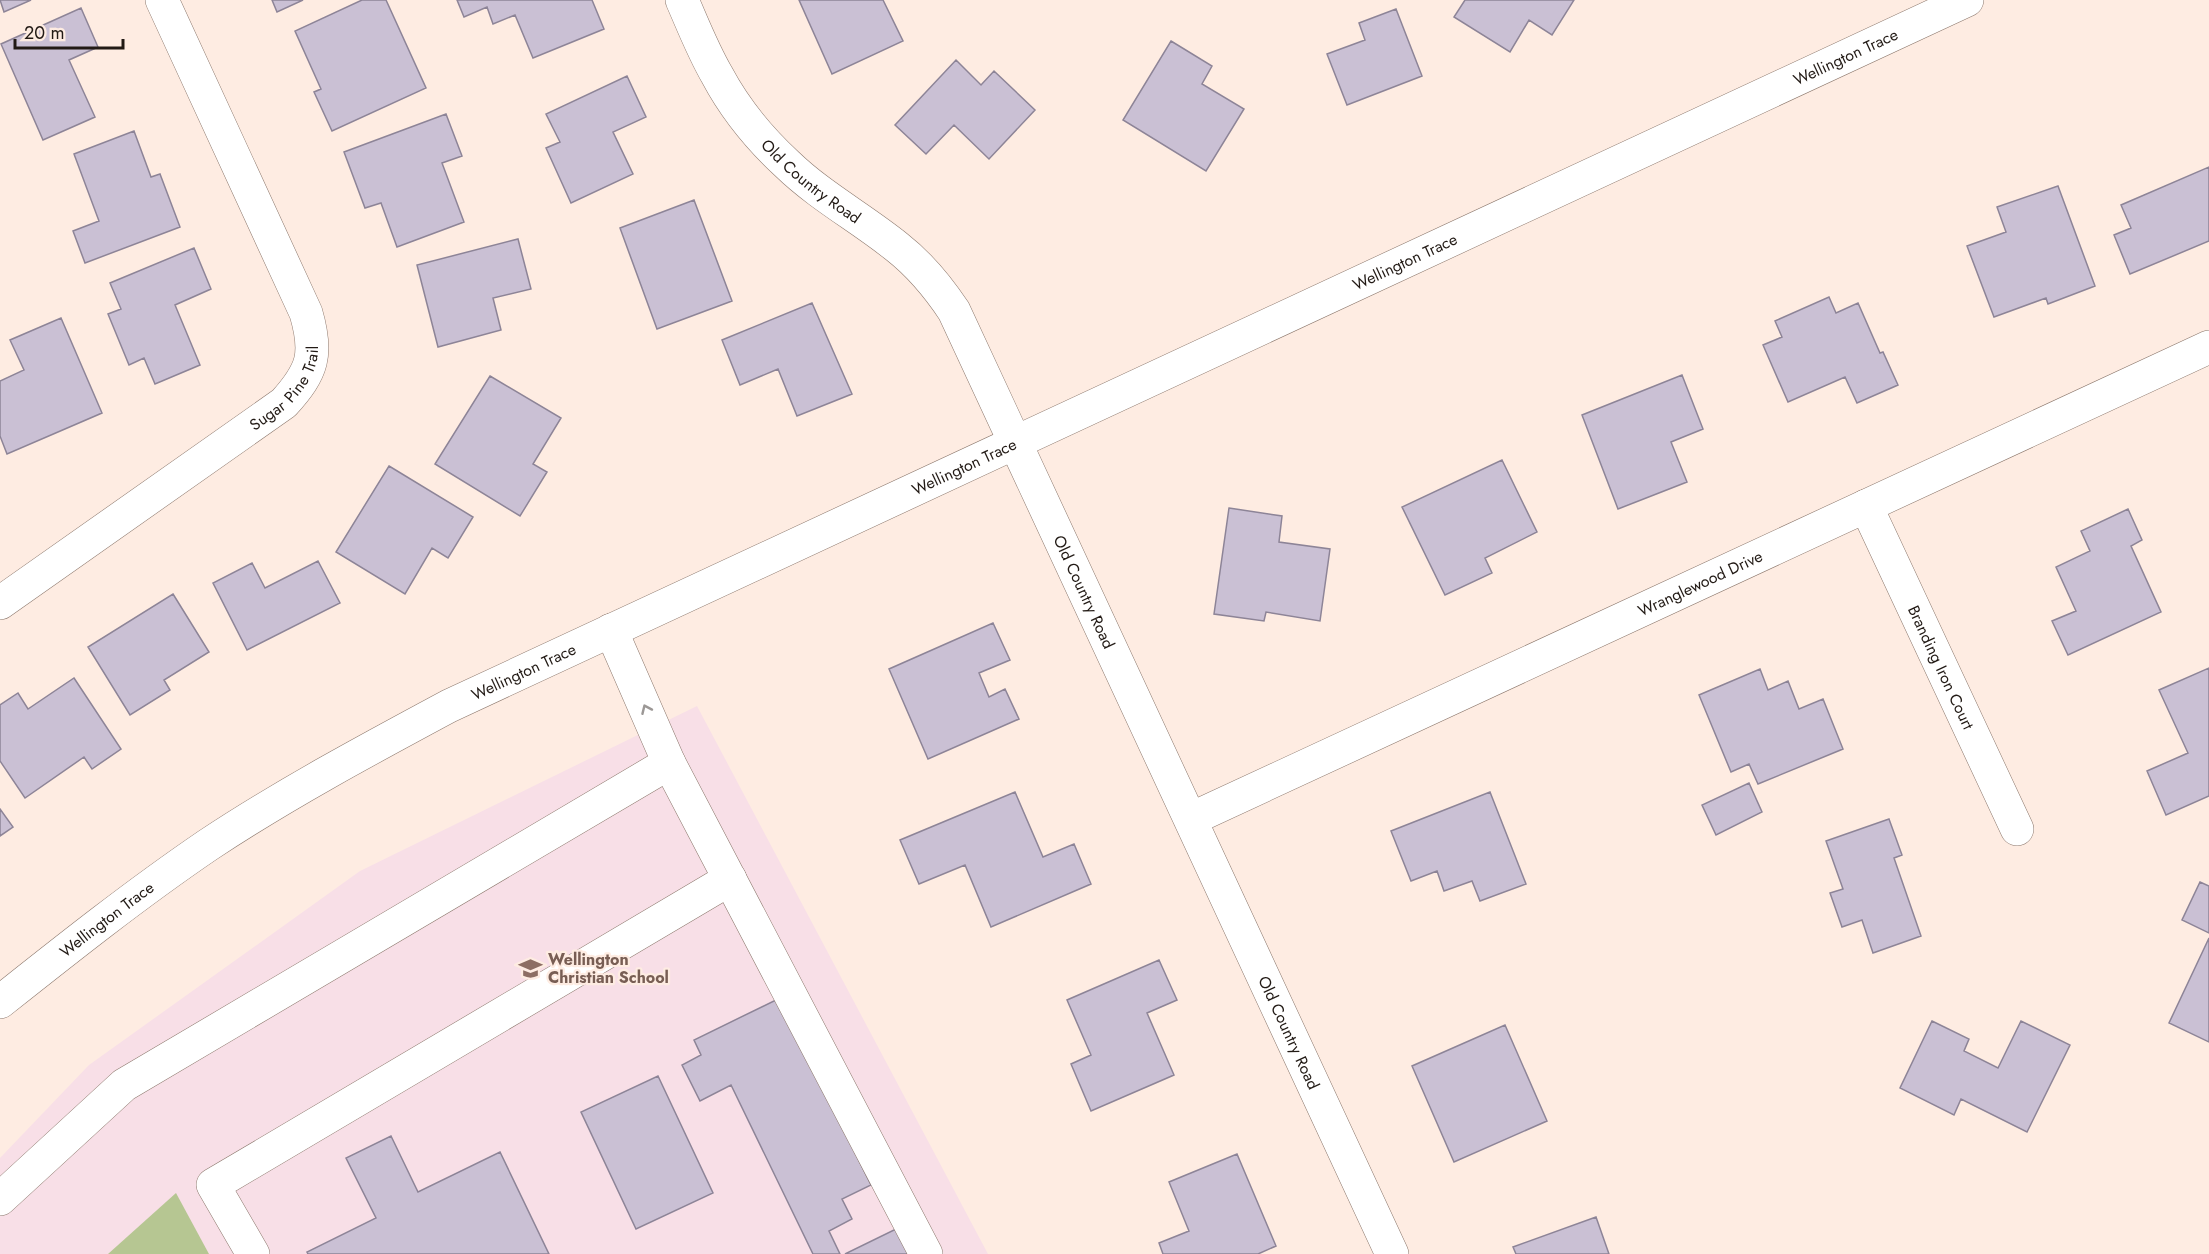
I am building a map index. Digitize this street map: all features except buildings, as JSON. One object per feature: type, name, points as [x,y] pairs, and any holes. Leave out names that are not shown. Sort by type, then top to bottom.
[{"type":"street","name":"Sugar Pine Trail","points":[[0,603],[284,403],[301,384],[311,361],[313,336],[306,313],[162,0]]},
{"type":"street","name":"Old Country Road","points":[[682,0],[717,75],[748,121],[792,169],[897,247],[938,288],[954,311],[1392,1254]]},
{"type":"street","name":"Wellington Trace","points":[[0,1002],[95,926],[208,845],[326,772],[449,706],[1967,0]]},
{"type":"street","name":"Wranglewood Drive","points":[[1191,819],[2209,346]]},
{"type":"street","name":"Branding Iron Court","points":[[1866,506],[2017,829]]},
{"type":"street","points":[[611,630],[669,763],[926,1254]]},
{"type":"street","points":[[0,1198],[124,1085],[669,763]]},
{"type":"street","points":[[253,1254],[213,1185],[730,879]]},
{"type":"shaded area","name":"Wellington Christian School","points":[[697,706],[988,1254],[0,1254],[0,1158],[89,1065],[360,871]]},
{"type":"green space","points":[[176,1193],[209,1254],[108,1254]]},
{"type":"place","name":"Wellington Christian School","points":[[530,968]]}]
